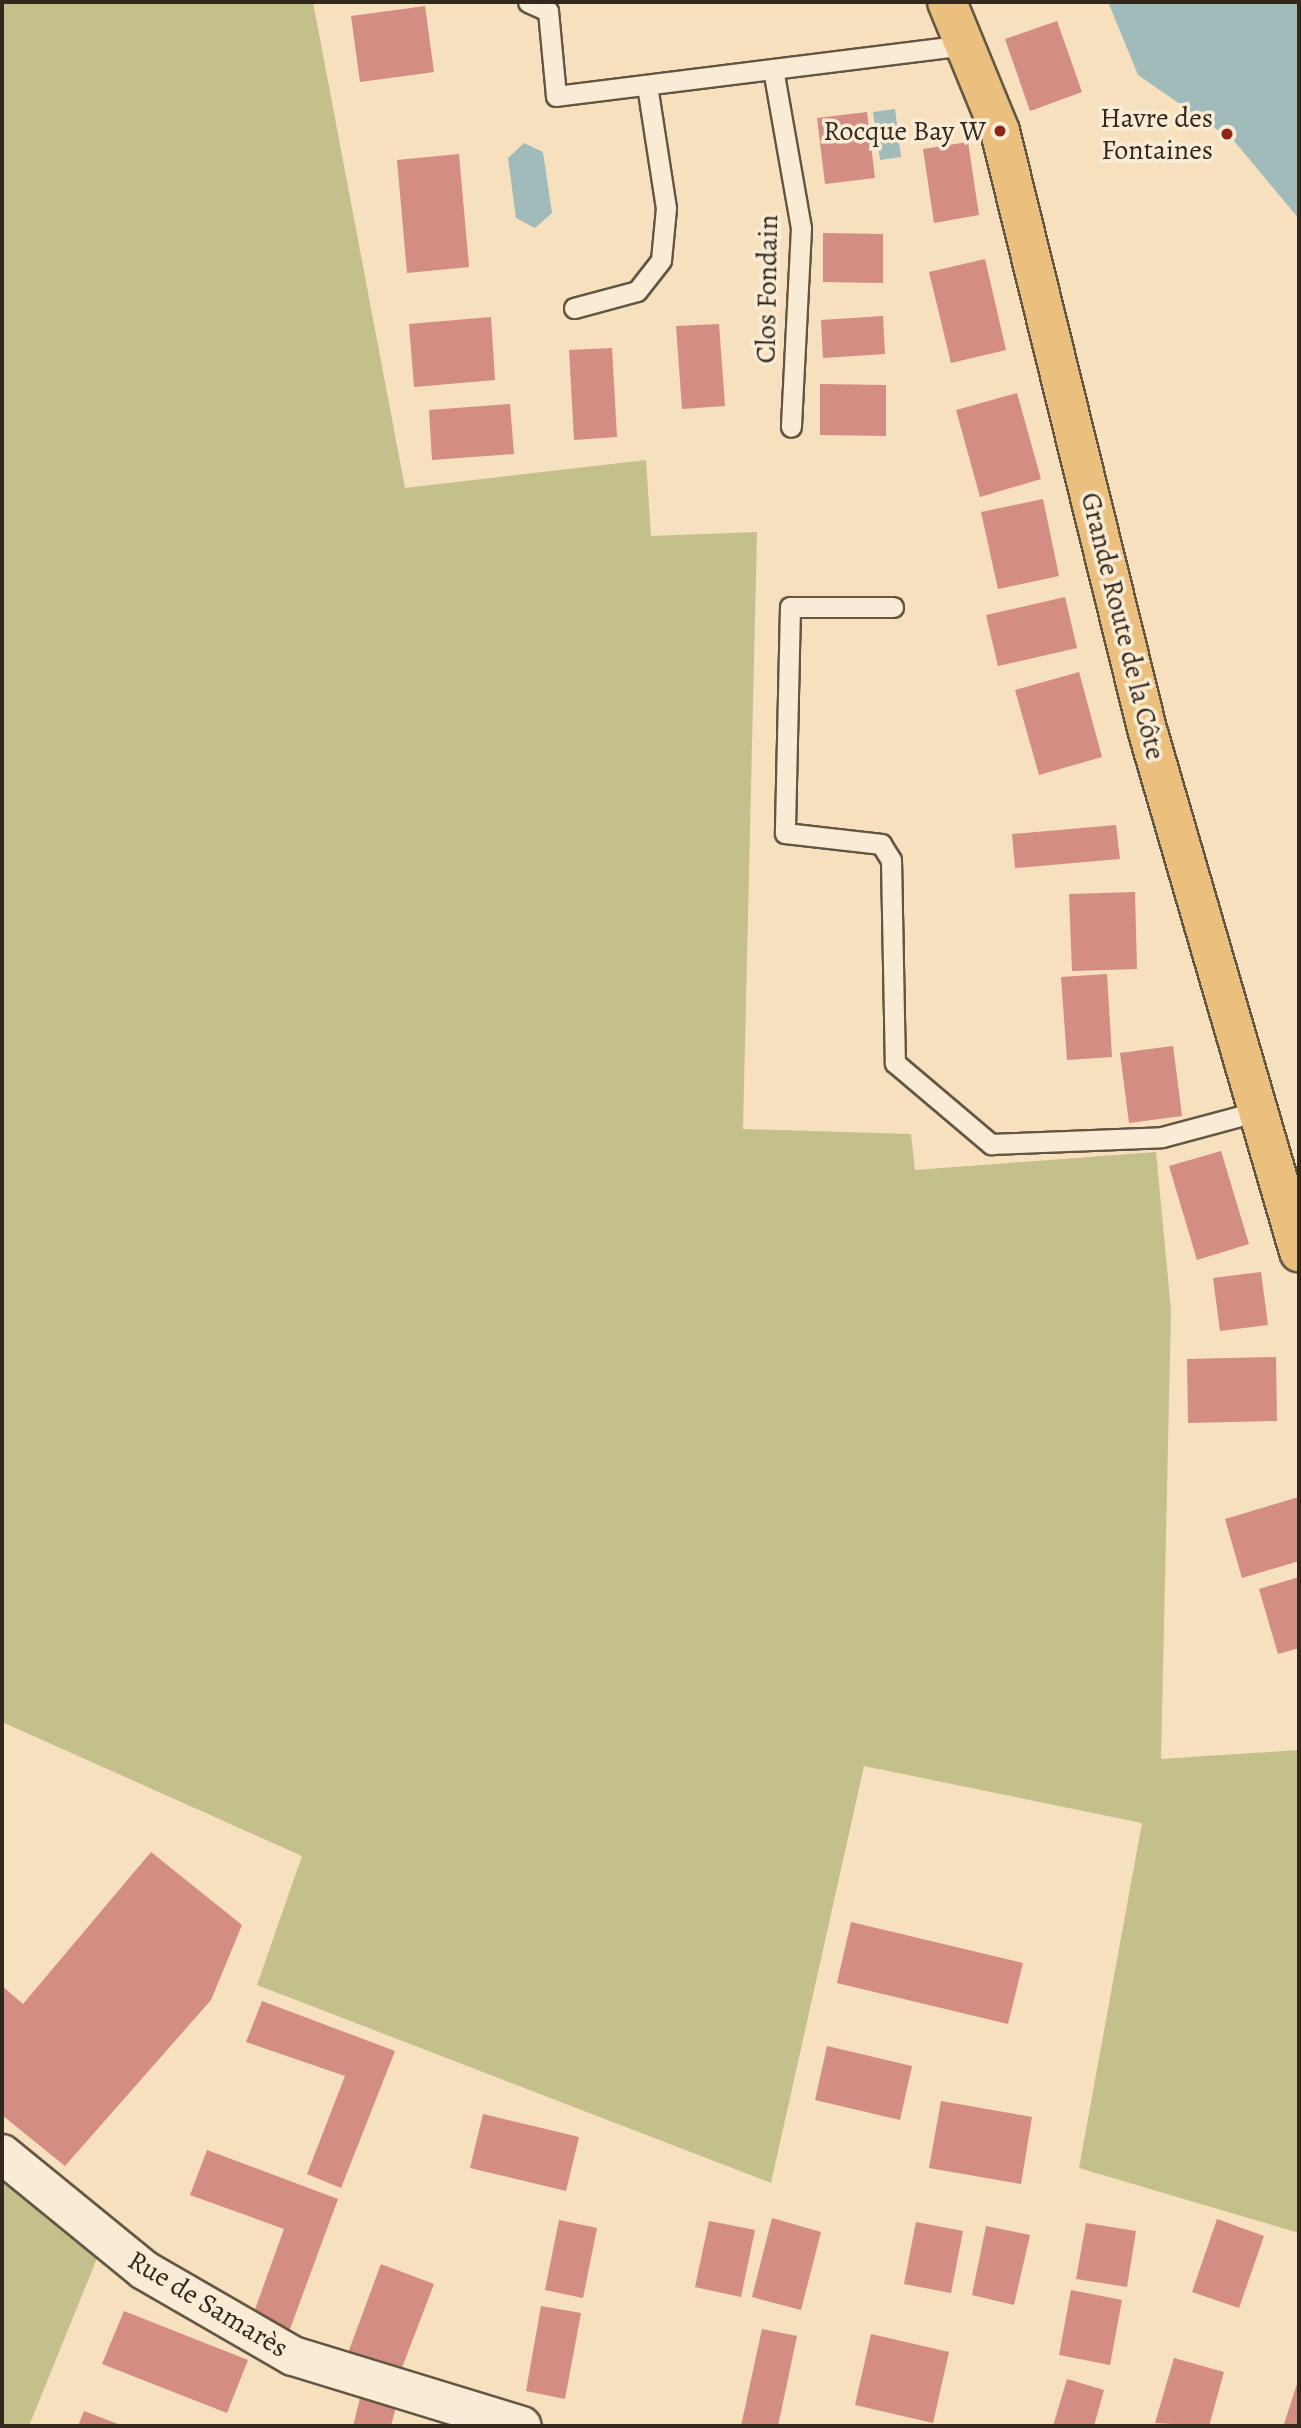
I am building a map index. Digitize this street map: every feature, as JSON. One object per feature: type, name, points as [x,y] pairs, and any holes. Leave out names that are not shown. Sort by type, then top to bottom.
[{"type":"main road","name":"Grande Route de la Côte","points":[[947,2],[1000,131],[1147,729],[1299,1252]]},
{"type":"street","name":"Rue de Samarès","points":[[2,2154],[144,2270],[293,2357],[522,2426]]},
{"type":"lane","points":[[528,2],[548,11],[556,96],[964,45]]},
{"type":"lane","name":"Clos Fondain","points":[[773,69],[801,228],[791,427]]},
{"type":"lane","points":[[573,308],[637,291],[661,260],[666,208],[647,85]]},
{"type":"lane","points":[[893,607],[790,607],[785,833],[881,844],[891,860],[895,1063],[991,1144],[1162,1137],[1259,1111]]},
{"type":"shaded area","points":[[2,2],[313,2],[405,488],[646,460],[651,536],[757,532],[743,1129],[911,1134],[915,1170],[1156,1152],[1171,1310],[1161,1759],[1299,1750],[1299,2233],[1079,2168],[1142,1823],[864,1766],[771,2183],[257,1985],[302,1856],[2,1722]]},
{"type":"shaded area","points":[[2,2168],[102,2246],[29,2426],[2,2426]]},
{"type":"water","name":"Havre des Fontaines","points":[[1108,2],[1299,2],[1299,219],[1235,142],[1138,75]]},
{"type":"water","points":[[895,109],[901,157],[880,160],[873,112]]},
{"type":"water","points":[[524,143],[543,152],[552,213],[535,228],[516,218],[508,158]]},
{"type":"building","points":[[425,6],[434,72],[360,82],[351,16]]},
{"type":"building","points":[[1057,21],[1082,92],[1030,111],[1005,39]]},
{"type":"building","points":[[867,112],[875,178],[825,184],[817,118]]},
{"type":"building","points":[[968,142],[979,215],[934,223],[923,149]]},
{"type":"building","points":[[459,154],[469,267],[407,273],[397,160]]},
{"type":"building","points":[[823,233],[883,234],[883,283],[823,282]]},
{"type":"building","points":[[985,259],[1006,350],[951,363],[929,272]]},
{"type":"building","points":[[883,316],[885,354],[823,358],[821,320]]},
{"type":"building","points":[[491,317],[495,380],[414,387],[409,324]]},
{"type":"building","points":[[719,324],[725,406],[682,409],[676,326]]},
{"type":"building","points":[[612,348],[617,437],[574,440],[569,350]]},
{"type":"building","points":[[820,384],[886,385],[886,436],[820,435]]},
{"type":"building","points":[[1017,393],[1041,479],[980,497],[956,410]]},
{"type":"building","points":[[510,404],[514,454],[432,460],[429,410]]},
{"type":"building","points":[[1043,499],[1059,576],[998,589],[981,512]]},
{"type":"building","points":[[1065,597],[1077,648],[998,666],[986,615]]},
{"type":"building","points":[[1079,672],[1102,757],[1039,775],[1015,690]]},
{"type":"building","points":[[1116,825],[1120,859],[1015,868],[1012,834]]},
{"type":"building","points":[[1135,892],[1137,969],[1072,971],[1069,894]]},
{"type":"building","points":[[1107,974],[1112,1057],[1067,1060],[1061,977]]},
{"type":"building","points":[[1173,1046],[1182,1116],[1129,1123],[1120,1053]]},
{"type":"building","points":[[1221,1151],[1249,1244],[1197,1260],[1169,1166]]},
{"type":"building","points":[[1261,1272],[1268,1325],[1220,1331],[1213,1278]]},
{"type":"building","points":[[1276,1357],[1277,1421],[1188,1423],[1187,1359]]},
{"type":"building","points":[[1299,1497],[1299,1561],[1242,1578],[1225,1519]]},
{"type":"building","points":[[1299,1577],[1299,1648],[1278,1654],[1259,1589]]},
{"type":"building","points":[[151,1852],[242,1925],[211,2000],[65,2166],[2,2115],[2,1986],[23,2004]]},
{"type":"building","points":[[851,1922],[1023,1963],[1008,2024],[837,1983]]},
{"type":"building","points":[[262,2001],[395,2051],[341,2188],[307,2174],[345,2076],[246,2042]]},
{"type":"building","points":[[827,2046],[912,2066],[900,2120],[815,2100]]},
{"type":"building","points":[[941,2101],[1032,2117],[1021,2184],[929,2168]]},
{"type":"building","points":[[483,2114],[579,2137],[566,2191],[470,2168]]},
{"type":"building","points":[[207,2150],[338,2199],[290,2329],[253,2315],[284,2229],[190,2195]]},
{"type":"building","points":[[772,2218],[821,2232],[801,2310],[752,2297]]},
{"type":"building","points":[[1217,2219],[1264,2236],[1239,2308],[1192,2292]]},
{"type":"building","points":[[559,2220],[597,2228],[583,2298],[545,2290]]},
{"type":"building","points":[[709,2221],[755,2230],[741,2297],[695,2287]]},
{"type":"building","points":[[916,2222],[963,2231],[951,2293],[904,2284]]},
{"type":"building","points":[[1086,2223],[1136,2231],[1127,2287],[1076,2279]]},
{"type":"building","points":[[986,2226],[1030,2235],[1014,2305],[972,2295]]},
{"type":"building","points":[[381,2264],[434,2284],[400,2373],[348,2353]]},
{"type":"building","points":[[1071,2290],[1122,2300],[1110,2365],[1059,2355]]},
{"type":"building","points":[[541,2306],[581,2313],[565,2399],[526,2391]]},
{"type":"building","points":[[124,2311],[248,2360],[227,2413],[102,2364]]},
{"type":"building","points":[[762,2329],[797,2336],[778,2426],[741,2426]]},
{"type":"building","points":[[871,2334],[949,2352],[933,2423],[855,2405]]},
{"type":"building","points":[[1174,2358],[1224,2372],[1209,2426],[1155,2423]]},
{"type":"building","points":[[1299,2378],[1299,2426],[1292,2426],[1284,2424]]},
{"type":"building","points":[[1067,2379],[1104,2390],[1094,2426],[1053,2426]]},
{"type":"building","points":[[360,2398],[396,2407],[391,2426],[353,2426]]},
{"type":"building","points":[[84,2411],[123,2426],[78,2426]]},
{"type":"place","name":"Rocque Bay W","points":[[1000,131]]},
{"type":"place","name":"Havre des Fontaines","points":[[1227,134]]}]
